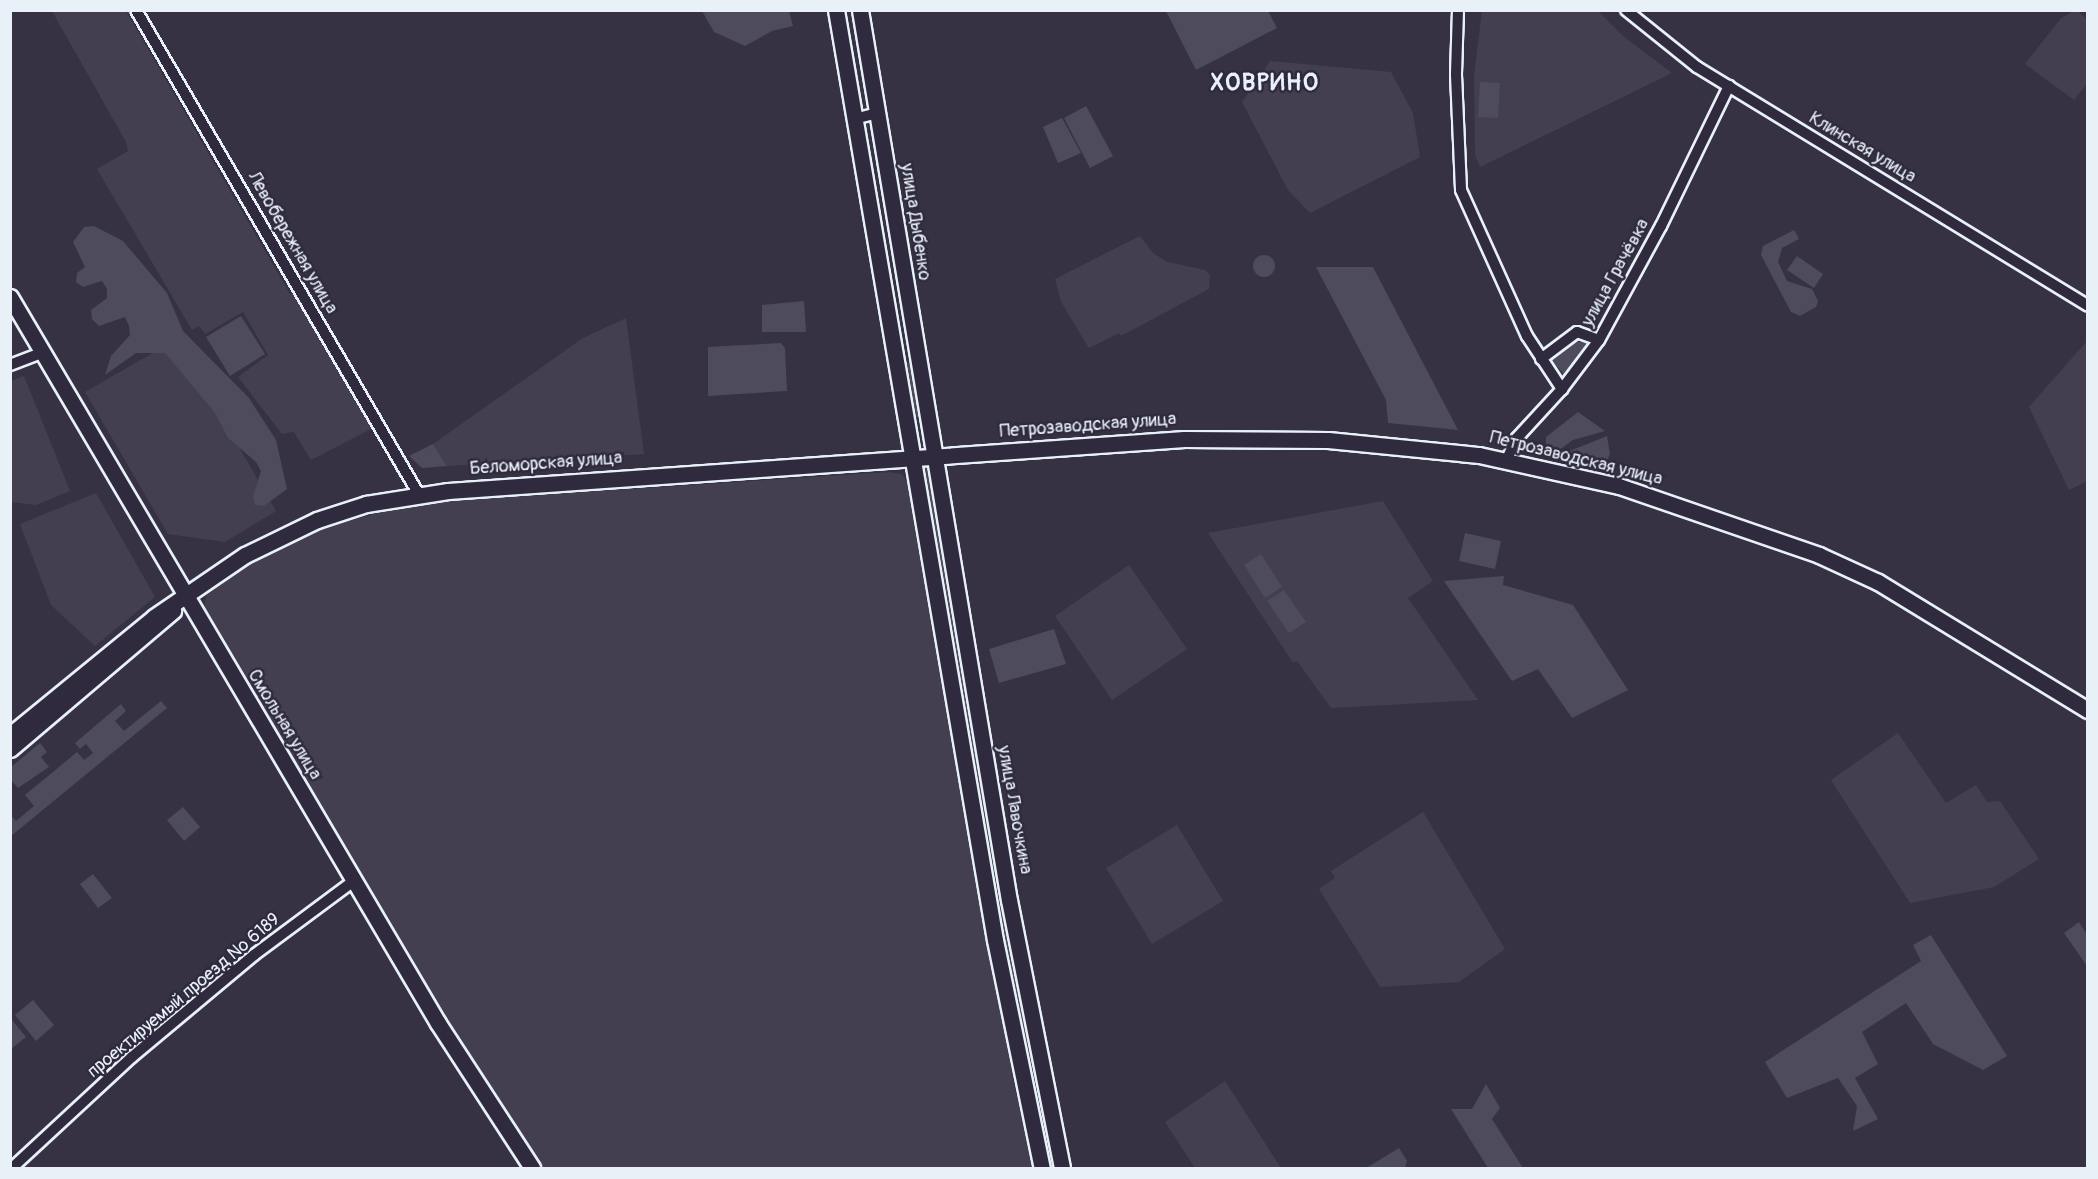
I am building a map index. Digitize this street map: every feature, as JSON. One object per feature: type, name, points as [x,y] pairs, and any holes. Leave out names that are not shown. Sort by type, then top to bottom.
[{"type":"main road","points":[[837,10],[910,458],[1028,1111],[1042,1168]]},
{"type":"main road","name":"улица Дыбенко","points":[[860,10],[934,456]]},
{"type":"main road","name":"Смольная улица","points":[[10,297],[356,880],[438,1023],[532,1168]]},
{"type":"main road","name":"Петрозаводская улица","points":[[934,456],[1184,439],[1283,438],[1384,445],[1507,459],[1619,486],[1819,555],[1907,599],[2088,710]]},
{"type":"main road","name":"Беломорская улица","points":[[10,735],[154,617],[245,555],[281,535],[341,511],[418,494],[934,456]]},
{"type":"main road","name":"улица Лавочкина","points":[[934,456],[1047,1107],[1062,1168]]},
{"type":"main road","name":"Беломорская улица","points":[[10,749],[160,625],[186,597]]},
{"type":"main road","points":[[1028,1111],[1040,1119],[1047,1107]]},
{"type":"main road","points":[[1034,1137],[1041,1125],[1053,1133]]},
{"type":"street","name":"Левобережная улица","points":[[136,10],[418,494]]},
{"type":"street","points":[[1458,10],[1456,75],[1461,190],[1541,359],[1562,389]]},
{"type":"street","name":"Клинская улица","points":[[1626,10],[1653,35],[1729,86],[2088,306]]},
{"type":"street","name":"улица Грачёвка","points":[[1507,459],[1517,438],[1562,389],[1599,340],[1729,86]]},
{"type":"street","points":[[854,119],[878,113]]},
{"type":"street","points":[[1541,359],[1577,332],[1599,340]]},
{"type":"street","points":[[891,340],[898,349],[906,350],[914,336]]},
{"type":"street","points":[[10,365],[42,352]]},
{"type":"street","name":"проектируемый проезд № 6189","points":[[12,1168],[132,1057],[254,956],[356,880]]},
{"type":"shaded area","points":[[2076,10],[2087,19],[2088,83],[2074,100],[2025,64],[2061,18]]},
{"type":"shaded area","points":[[52,11],[126,11],[290,294],[294,292],[373,428],[311,460],[294,432],[282,434],[238,377],[268,355],[243,312],[205,334],[199,326],[192,330],[97,169],[128,151],[126,142]]},
{"type":"shaded area","points":[[702,11],[789,11],[793,26],[772,31],[745,46],[714,32]]},
{"type":"shaded area","points":[[1166,11],[1268,11],[1277,28],[1196,70]]},
{"type":"shaded area","points":[[1482,11],[1598,11],[1623,36],[1672,73],[1480,167],[1475,155],[1474,76]]},
{"type":"shaded area","points":[[1270,61],[1391,72],[1413,113],[1420,157],[1310,213],[1288,190],[1242,102]]},
{"type":"shaded area","points":[[1480,82],[1500,83],[1498,118],[1478,117]]},
{"type":"shaded area","points":[[1086,106],[1113,156],[1090,168],[1064,118]]},
{"type":"shaded area","points":[[1062,118],[1081,153],[1058,163],[1043,127]]},
{"type":"shaded area","points":[[94,226],[123,241],[167,293],[183,331],[249,398],[276,440],[287,489],[264,506],[255,505],[253,496],[261,471],[256,462],[228,438],[215,413],[165,353],[136,353],[105,375],[111,356],[130,335],[125,317],[99,326],[92,319],[91,310],[107,298],[107,289],[102,281],[83,287],[76,282],[77,273],[85,267],[73,242],[84,227]]},
{"type":"shaded area","points":[[1794,230],[1799,239],[1782,248],[1778,262],[1787,281],[1812,289],[1818,301],[1816,307],[1800,316],[1791,312],[1761,255],[1763,246]]},
{"type":"shaded area","points":[[1140,236],[1153,253],[1167,262],[1205,270],[1210,275],[1209,289],[1121,336],[1119,333],[1089,348],[1061,302],[1055,279]]},
{"type":"shaded area","points":[[1264,255],[1272,258],[1275,266],[1272,274],[1264,277],[1256,274],[1253,266],[1256,258]]},
{"type":"shaded area","points":[[1797,256],[1823,274],[1814,288],[1787,270]]},
{"type":"shaded area","points":[[1316,267],[1373,267],[1458,430],[1388,423],[1386,400]]},
{"type":"shaded area","points":[[804,301],[806,332],[762,332],[762,305]]},
{"type":"shaded area","points":[[241,316],[265,354],[230,376],[206,337]]},
{"type":"shaded area","points":[[626,318],[644,454],[447,466],[433,444],[583,338]]},
{"type":"shaded area","points":[[2087,341],[2087,481],[2069,490],[2029,407]]},
{"type":"shaded area","points":[[1574,342],[1589,342],[1564,375],[1551,359]]},
{"type":"shaded area","points":[[781,343],[785,348],[787,391],[708,396],[708,347]]},
{"type":"shaded area","points":[[165,346],[176,366],[188,359],[276,511],[225,542],[168,534],[85,392]]},
{"type":"shaded area","points":[[913,362],[922,416],[916,417],[907,363]]},
{"type":"shaded area","points":[[24,376],[70,491],[36,505],[11,502],[11,381]]},
{"type":"shaded area","points":[[1578,412],[1605,431],[1573,440],[1559,450],[1546,444],[1546,437]]},
{"type":"shaded area","points":[[1607,436],[1610,454],[1607,461],[1567,452]]},
{"type":"shaded area","points":[[433,444],[447,466],[422,468],[409,456]]},
{"type":"shaded area","points":[[934,456],[1062,1168],[1042,1168],[910,458]]},
{"type":"shaded area","points":[[889,472],[902,474],[911,488],[1014,1085],[1035,1168],[544,1168],[490,1091],[209,617],[204,606],[207,595],[249,565],[323,528],[416,503]]},
{"type":"shaded area","points":[[96,493],[155,597],[95,646],[51,605],[20,524]]},
{"type":"shaded area","points":[[1383,501],[1433,581],[1408,598],[1478,700],[1331,708],[1297,661],[1293,663],[1208,533]]},
{"type":"shaded area","points":[[1465,533],[1501,541],[1495,569],[1459,561]]},
{"type":"shaded area","points":[[1261,554],[1282,587],[1265,598],[1244,565]]},
{"type":"shaded area","points":[[1129,565],[1187,649],[1112,700],[1055,616]]},
{"type":"shaded area","points":[[1504,576],[1503,585],[1573,605],[1628,690],[1572,718],[1538,669],[1512,681],[1444,581]]},
{"type":"shaded area","points":[[1284,590],[1306,622],[1289,633],[1267,601]]},
{"type":"shaded area","points":[[1054,629],[1066,664],[999,683],[989,649]]},
{"type":"shaded area","points":[[161,701],[167,708],[11,836],[11,815],[16,821],[34,806],[25,795],[77,752],[84,760],[93,753],[86,744],[80,749],[75,743],[121,704],[126,711],[115,721],[124,731]]},
{"type":"shaded area","points":[[1898,733],[1946,803],[1976,785],[1987,802],[2000,801],[2039,859],[1994,887],[1910,903],[1831,780]]},
{"type":"shaded area","points":[[40,743],[47,752],[41,757],[49,767],[18,788],[11,780],[11,767]]},
{"type":"shaded area","points":[[183,807],[200,827],[184,841],[167,820]]},
{"type":"shaded area","points":[[1423,812],[1505,949],[1459,982],[1380,987],[1319,889],[1335,878],[1331,871]]},
{"type":"shaded area","points":[[1177,825],[1223,901],[1152,944],[1106,868]]},
{"type":"shaded area","points":[[93,874],[112,898],[98,908],[80,884]]},
{"type":"shaded area","points":[[2079,922],[2087,935],[2087,966],[2064,933]]},
{"type":"shaded area","points":[[1931,935],[2007,1056],[1983,1070],[1933,1044],[1906,1003],[1862,1032],[1878,1064],[1855,1078],[1878,1119],[1853,1131],[1857,1106],[1838,1078],[1787,1098],[1765,1062],[1921,961],[1913,945]]},
{"type":"shaded area","points":[[33,1000],[54,1025],[36,1041],[15,1015]]},
{"type":"shaded area","points":[[12,1020],[26,1037],[11,1049],[10,1022]]},
{"type":"shaded area","points":[[1225,1081],[1281,1168],[1195,1168],[1165,1122]]},
{"type":"shaded area","points":[[1486,1084],[1500,1108],[1492,1119],[1523,1168],[1488,1168],[1451,1109],[1472,1109]]},
{"type":"shaded area","points":[[1399,1148],[1407,1161],[1405,1168],[1366,1168]]},
{"type":"district","name":"ХОВРИНО","points":[[1265,83]]}]
